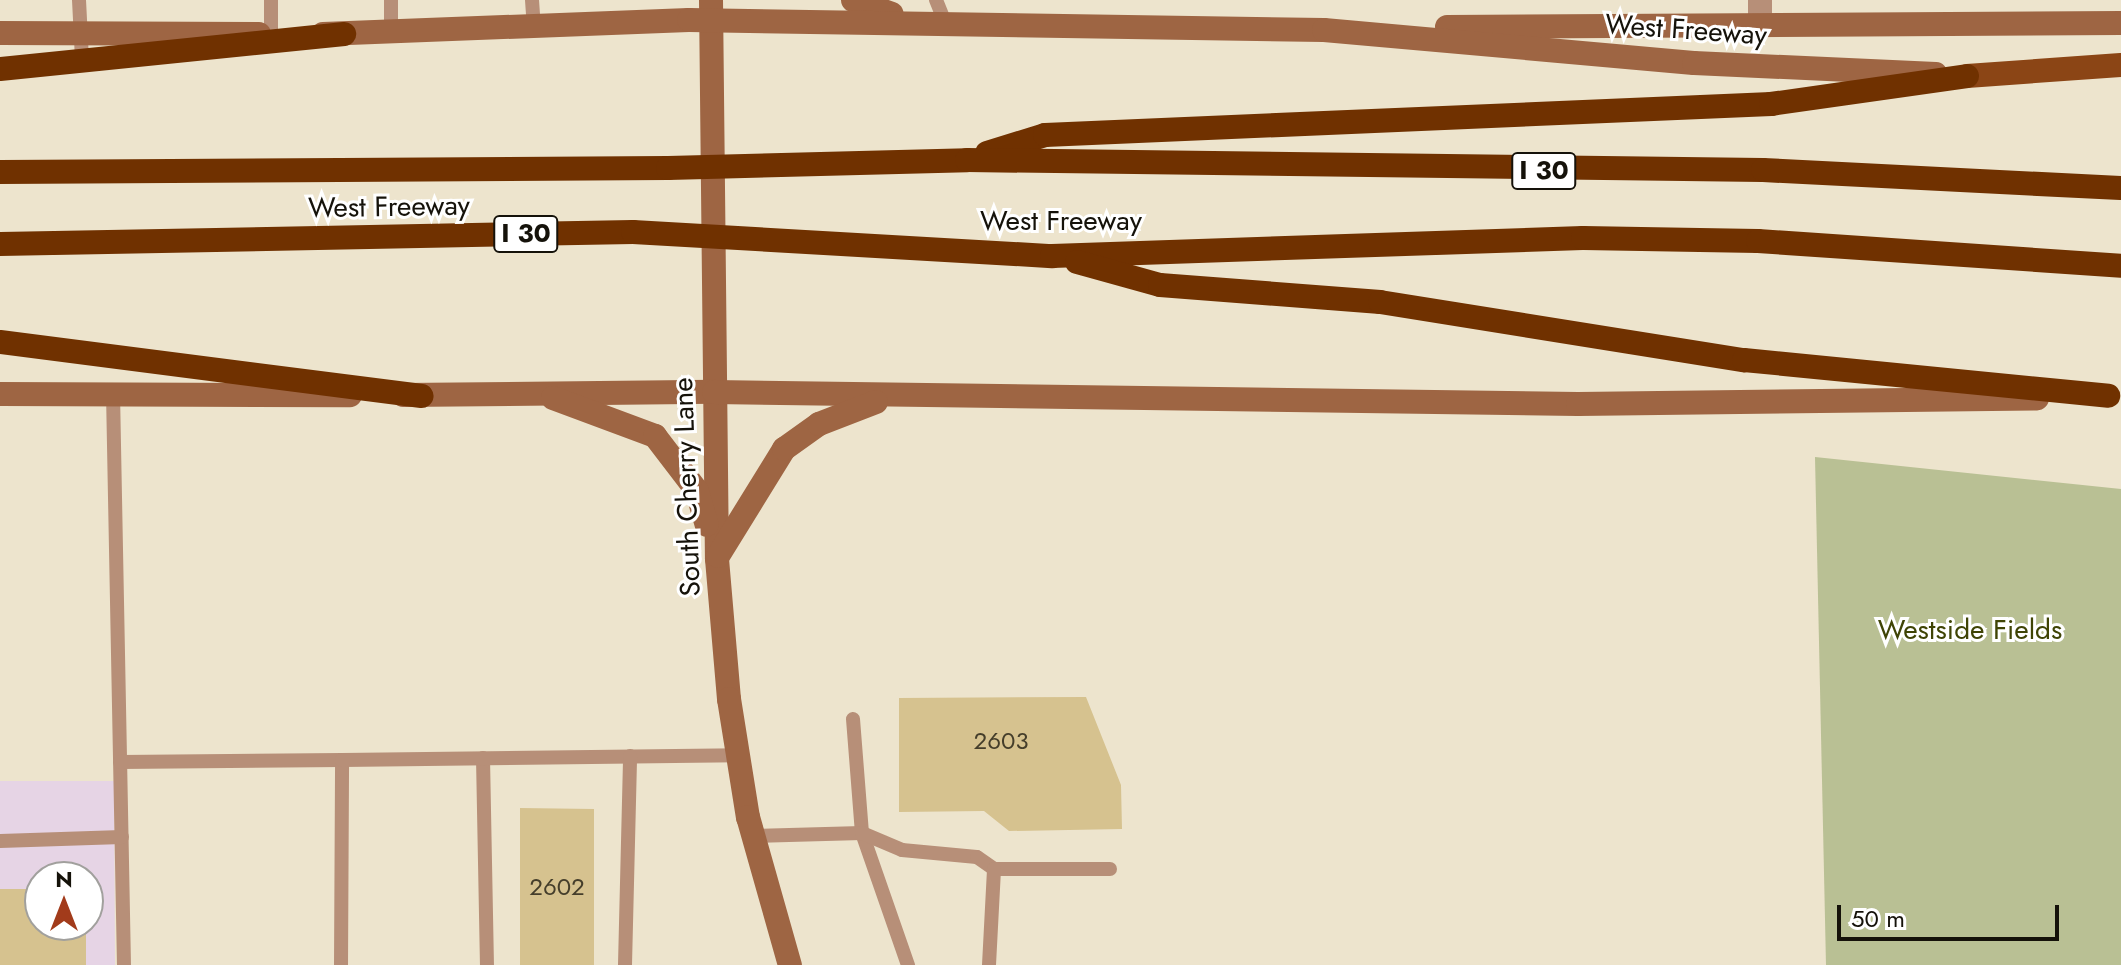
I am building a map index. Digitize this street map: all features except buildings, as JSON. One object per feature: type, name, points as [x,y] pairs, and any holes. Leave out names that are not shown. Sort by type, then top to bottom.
[{"type":"highway","points":[[0,69],[271,37],[344,34]]},
{"type":"highway","points":[[967,160],[1045,135],[1771,104],[1967,76]]},
{"type":"highway","name":"West Freeway","points":[[0,172],[668,168],[967,160],[1763,170],[2121,188]]},
{"type":"highway","name":"West Freeway","points":[[0,244],[633,232],[1052,256],[1583,238],[1758,241],[2121,266]]},
{"type":"highway","points":[[1052,256],[1160,285],[1380,302],[1744,360],[2114,396]]},
{"type":"highway","points":[[0,342],[422,396]]},
{"type":"main road","points":[[853,0],[913,21]]},
{"type":"main road","name":"West Freeway","points":[[344,34],[534,26],[711,10],[913,21],[940,11],[1324,30],[1694,63],[1967,76],[2121,65]]},
{"type":"main road","name":"South Cherry Lane","points":[[711,10],[717,559],[738,755],[753,836],[790,965]]},
{"type":"main road","points":[[1324,30],[1760,12],[2121,23]]},
{"type":"main road","points":[[0,33],[271,37]]},
{"type":"main road","points":[[0,394],[422,396],[714,392],[1578,404],[2114,396]]},
{"type":"main road","points":[[543,394],[655,436],[697,491],[717,559]]},
{"type":"main road","points":[[717,559],[784,449],[819,424],[891,396]]},
{"type":"lane","points":[[79,0],[82,60]]},
{"type":"lane","points":[[271,0],[271,37]]},
{"type":"lane","points":[[391,0],[391,32]]},
{"type":"lane","points":[[532,0],[534,26]]},
{"type":"lane","points":[[113,393],[124,965]]},
{"type":"lane","points":[[853,719],[862,833],[908,965]]},
{"type":"lane","points":[[120,762],[738,755]]},
{"type":"lane","points":[[625,965],[630,756]]},
{"type":"lane","points":[[483,758],[487,965]]},
{"type":"lane","points":[[341,965],[342,760]]},
{"type":"lane","points":[[753,836],[862,833],[902,850],[977,857],[994,869],[1110,869]]},
{"type":"lane","points":[[0,841],[122,837]]},
{"type":"lane","points":[[989,965],[994,869]]},
{"type":"shaded area","points":[[0,781],[114,781],[115,965],[0,965]]},
{"type":"green space","name":"Westside Fields","points":[[1815,457],[2121,489],[2121,965],[1826,965]]}]
